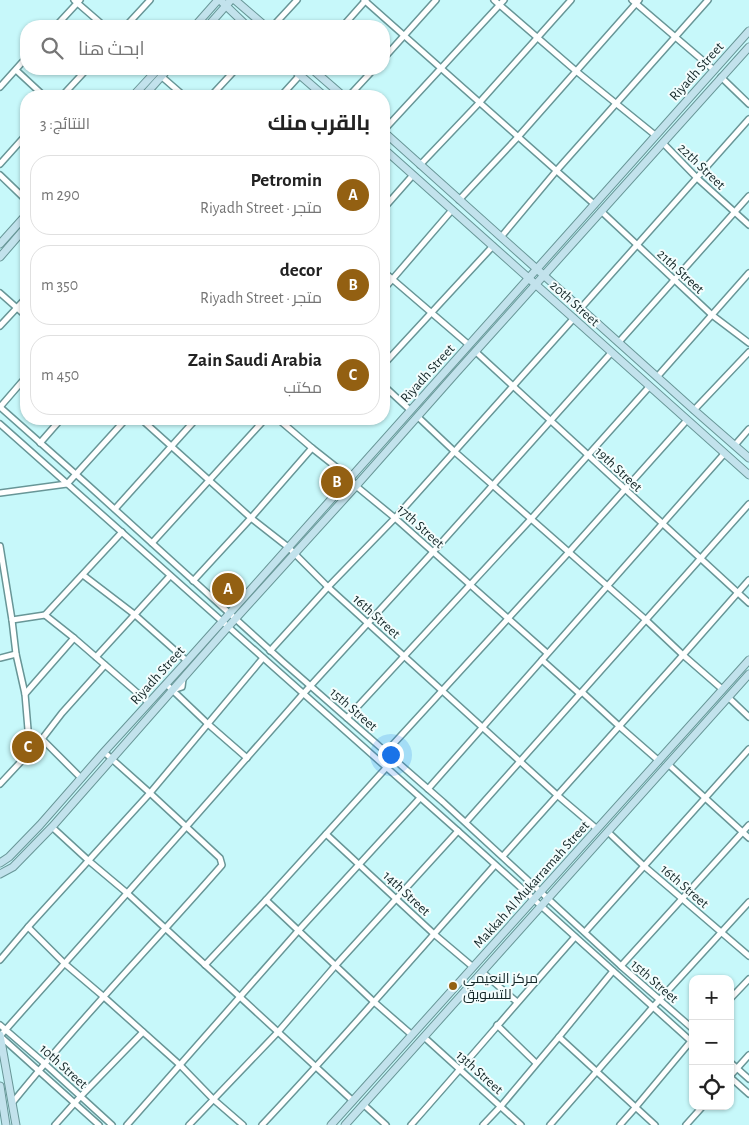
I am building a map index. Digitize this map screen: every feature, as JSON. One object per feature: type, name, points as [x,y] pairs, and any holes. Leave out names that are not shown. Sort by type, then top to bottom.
[{"type":"main road","points":[[201,20],[219,0],[231,2],[256,20]]},
{"type":"main road","points":[[214,20],[231,2]]},
{"type":"main road","points":[[231,2],[243,20]]},
{"type":"main road","name":"Riyadh Street","points":[[0,862],[9,857],[34,832],[749,31]]},
{"type":"main road","name":"Riyadh Street","points":[[0,874],[13,868],[52,827],[236,618],[749,47]]},
{"type":"main road","points":[[139,90],[153,75]]},
{"type":"main road","points":[[147,90],[155,75]]},
{"type":"main road","points":[[300,75],[317,90]]},
{"type":"main road","points":[[319,75],[336,90]]},
{"type":"main road","name":"20th Street","points":[[390,137],[749,458]]},
{"type":"main road","name":"20th Street","points":[[390,155],[749,475]]},
{"type":"main road","points":[[0,244],[20,222]]},
{"type":"main road","points":[[0,257],[20,234]]},
{"type":"main road","name":"Makkah Al Mukarramah Street","points":[[331,1125],[749,660]]},
{"type":"main road","name":"Makkah Al Mukarramah Street","points":[[345,1125],[749,674]]},
{"type":"main road","points":[[2,1033],[16,1125]]},
{"type":"main road","points":[[0,1086],[2,1116],[6,1125]]},
{"type":"street","points":[[132,20],[150,0]]},
{"type":"street","points":[[279,20],[298,0]]},
{"type":"street","points":[[390,51],[436,0]]},
{"type":"street","points":[[494,0],[576,71],[655,135]]},
{"type":"street","points":[[390,125],[504,0]]},
{"type":"street","points":[[420,165],[479,103],[571,0]]},
{"type":"street","points":[[501,237],[556,170],[708,0]]},
{"type":"street","points":[[61,20],[77,1],[98,20]]},
{"type":"street","points":[[348,20],[365,1],[386,20]]},
{"type":"street","points":[[459,200],[576,71],[636,1],[714,70]]},
{"type":"street","points":[[390,23],[594,204]]},
{"type":"street","points":[[0,87],[20,65]]},
{"type":"street","points":[[16,70],[20,74]]},
{"type":"street","points":[[21,75],[38,90]]},
{"type":"street","points":[[68,90],[81,75]]},
{"type":"street","points":[[161,75],[178,90]]},
{"type":"street","points":[[217,90],[230,75]]},
{"type":"street","points":[[286,90],[300,75]]},
{"type":"street","points":[[355,90],[368,75]]},
{"type":"street","points":[[721,77],[749,104]]},
{"type":"street","points":[[581,308],[749,119]]},
{"type":"street","points":[[0,164],[20,142]]},
{"type":"street","name":"22th Street","points":[[663,142],[698,178],[749,225]]},
{"type":"street","points":[[0,175],[20,194]]},
{"type":"street","points":[[390,201],[413,175]]},
{"type":"street","points":[[619,342],[749,196]]},
{"type":"street","points":[[390,282],[452,210]]},
{"type":"street","name":"21th Street","points":[[601,211],[712,315],[749,343]]},
{"type":"street","points":[[390,357],[493,246]]},
{"type":"street","points":[[657,377],[749,273]]},
{"type":"street","points":[[392,279],[469,345]]},
{"type":"street","points":[[0,293],[20,311]]},
{"type":"street","points":[[0,326],[20,305]]},
{"type":"street","points":[[270,651],[328,587],[395,518],[574,318]]},
{"type":"street","name":"19th Street","points":[[476,352],[749,603]]},
{"type":"street","points":[[694,410],[749,352]]},
{"type":"street","points":[[2,1033],[367,622],[433,552],[611,353]]},
{"type":"street","points":[[1,410],[20,385]]},
{"type":"street","points":[[347,718],[650,387]]},
{"type":"street","points":[[390,392],[410,410]]},
{"type":"street","name":"15th Street","points":[[1,410],[76,474],[270,651],[466,822],[621,966],[689,1025]]},
{"type":"street","points":[[418,417],[722,689]]},
{"type":"street","points":[[386,752],[687,420]]},
{"type":"street","name":"15th Street","points":[[0,424],[458,831],[689,1039]]},
{"type":"street","points":[[40,443],[56,425]]},
{"type":"street","points":[[0,493],[67,484],[121,425]]},
{"type":"street","name":"16th Street","points":[[148,425],[252,518],[288,547],[328,587],[597,829]]},
{"type":"street","points":[[114,509],[190,425]]},
{"type":"street","points":[[152,543],[259,425]]},
{"type":"street","name":"17th Street","points":[[285,425],[350,478],[356,486],[395,518],[547,653]]},
{"type":"street","points":[[735,446],[749,430]]},
{"type":"street","points":[[193,581],[252,518],[312,448]]},
{"type":"street","points":[[428,789],[724,454]]},
{"type":"street","points":[[466,822],[749,504]]},
{"type":"street","points":[[12,620],[45,615],[122,532]]},
{"type":"street","points":[[0,546],[16,654],[25,694],[30,753]]},
{"type":"street","points":[[82,574],[134,614],[187,661]]},
{"type":"street","points":[[96,657],[170,576]]},
{"type":"street","points":[[503,856],[749,580]]},
{"type":"street","points":[[45,615],[149,703]]},
{"type":"street","points":[[25,694],[74,638]]},
{"type":"street","points":[[0,658],[16,654]]},
{"type":"street","points":[[0,960],[150,793],[263,658]]},
{"type":"street","points":[[542,660],[659,761]]},
{"type":"street","points":[[0,784],[30,753],[105,664]]},
{"type":"street","points":[[166,684],[246,758]]},
{"type":"street","points":[[728,697],[749,717]]},
{"type":"street","points":[[42,739],[81,778]]},
{"type":"street","points":[[585,932],[749,748]]},
{"type":"street","points":[[13,1102],[44,1063],[222,865],[220,858],[104,752]]},
{"type":"street","points":[[668,764],[749,838]]},
{"type":"street","points":[[205,965],[386,768]]},
{"type":"street","points":[[127,1125],[298,931],[420,798]]},
{"type":"street","points":[[621,966],[749,825]]},
{"type":"street","points":[[52,827],[127,893],[353,1101]]},
{"type":"street","points":[[189,1125],[278,1032],[458,831]]},
{"type":"street","name":"16th Street","points":[[608,832],[644,866],[749,956]]},
{"type":"street","name":"14th Street","points":[[326,834],[434,934],[473,967]]},
{"type":"street","points":[[262,1125],[316,1067],[495,865]]},
{"type":"street","points":[[266,900],[373,1001],[412,1035]]},
{"type":"street","points":[[550,1125],[653,1007],[749,902]]},
{"type":"street","points":[[28,927],[64,963],[180,1064],[213,1099],[243,1125]]},
{"type":"street","points":[[411,1125],[575,937]]},
{"type":"street","points":[[483,1125],[613,971]]},
{"type":"street","points":[[482,972],[517,1002]]},
{"type":"street","points":[[734,995],[749,979]]},
{"type":"street","name":"10th Street","points":[[0,1025],[2,1033],[99,1125]]},
{"type":"street","points":[[497,1025],[536,1063]]},
{"type":"street","points":[[55,1125],[143,1032]]},
{"type":"street","name":"10th Street","points":[[2,1033],[44,1063],[112,1125]]},
{"type":"street","name":"13th Street","points":[[424,1037],[521,1125]]},
{"type":"street","points":[[559,1037],[655,1125]]},
{"type":"street","points":[[620,1125],[689,1046]]},
{"type":"street","points":[[734,1071],[749,1055]]},
{"type":"street","points":[[734,1065],[749,1079]]},
{"type":"street","points":[[734,1080],[749,1094]]},
{"type":"street","points":[[364,1104],[386,1125]]},
{"type":"street","points":[[686,1125],[699,1110]]},
{"type":"place","name":"decor","points":[[337,482]]},
{"type":"place","name":"Petromin","points":[[228,589]]},
{"type":"place","name":"Zain Saudi Arabia","points":[[28,747]]},
{"type":"place","name":"مركز النعيمي للتسويق","points":[[453,986]]}]
